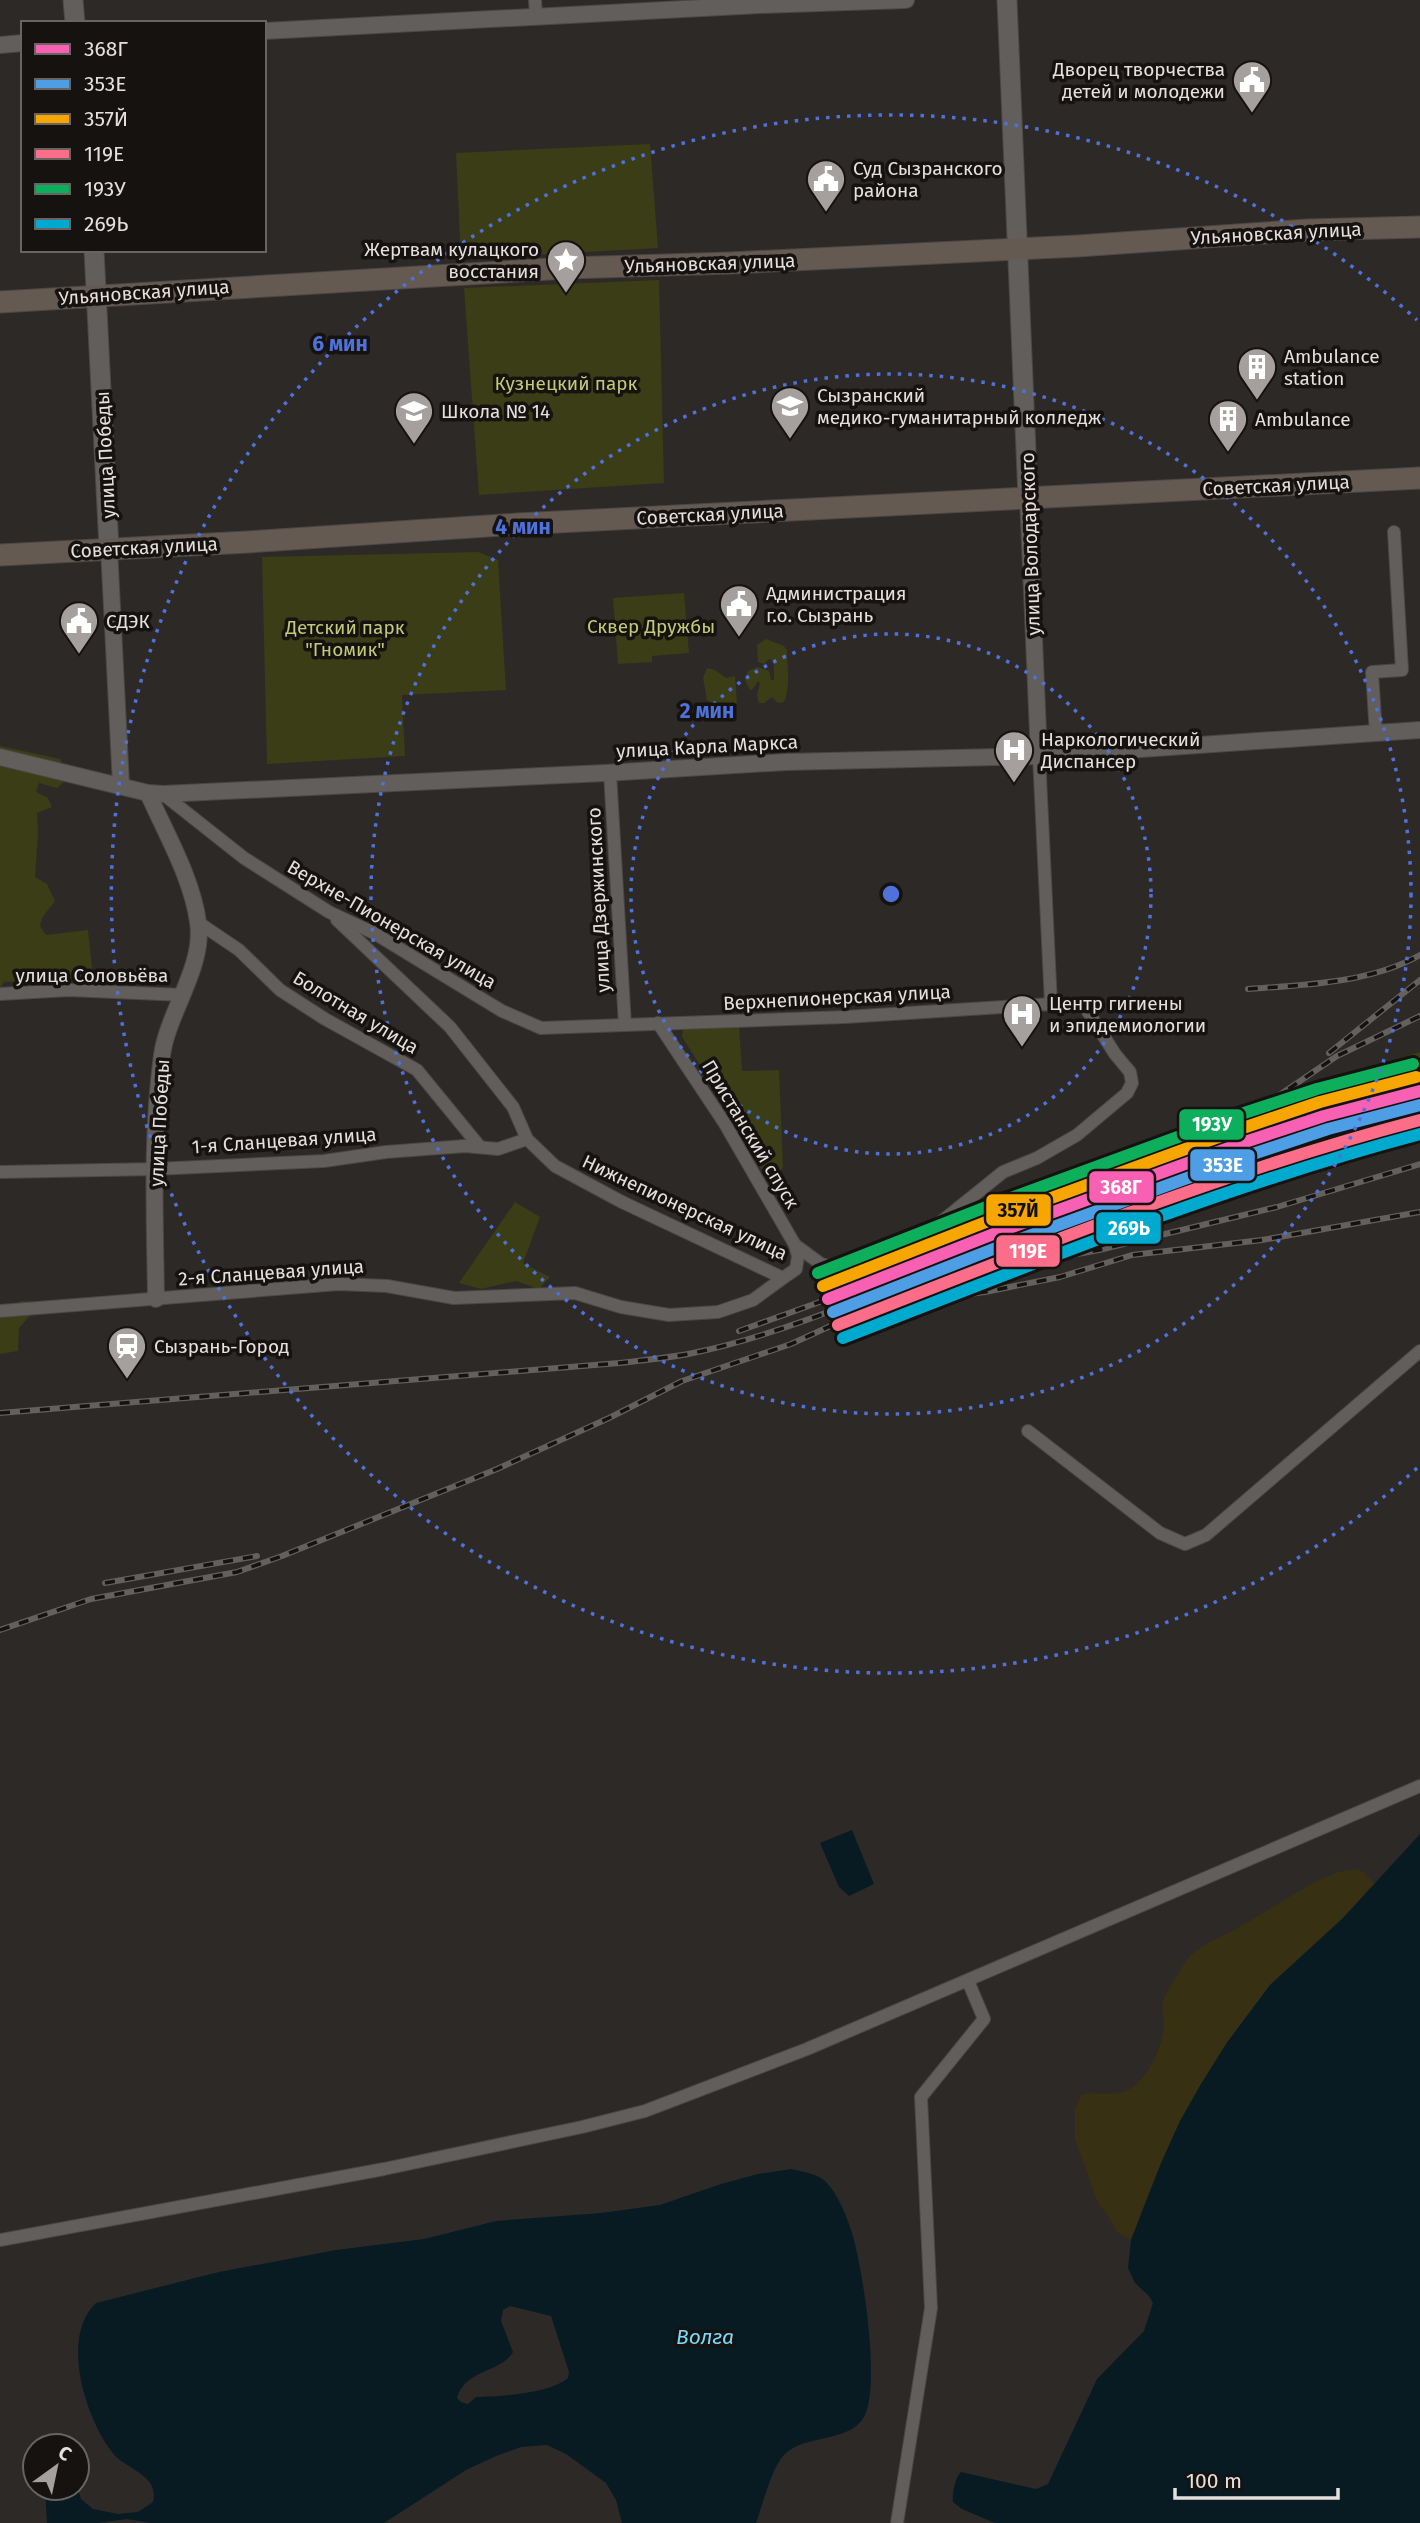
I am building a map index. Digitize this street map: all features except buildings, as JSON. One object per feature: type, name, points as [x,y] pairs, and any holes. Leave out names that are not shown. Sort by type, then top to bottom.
[{"type":"main road","points":[[73,0],[75,21]]},
{"type":"main road","name":"улица Володарского","points":[[1007,0],[1028,498]]},
{"type":"main road","name":"Ульяновская улица","points":[[0,302],[567,268],[731,263],[1308,230],[1420,227]]},
{"type":"main road","name":"улица Победы","points":[[94,252],[109,548]]},
{"type":"main road","name":"Советская улица","points":[[0,555],[248,542],[518,523],[1420,478]]},
{"type":"street","points":[[266,31],[536,8],[906,0]]},
{"type":"street","points":[[0,45],[21,43]]},
{"type":"street","name":"улица Володарского","points":[[1028,498],[1051,1004]]},
{"type":"street","points":[[1376,734],[1372,672],[1402,670],[1394,532]]},
{"type":"street","name":"улица Победы","points":[[109,548],[121,785]]},
{"type":"street","name":"улица Карла Маркса","points":[[0,757],[156,794],[786,762],[1039,756],[1420,730]]},
{"type":"street","name":"улица Дзержинского","points":[[610,773],[625,1025]]},
{"type":"street","name":"улица Победы","points":[[156,794],[199,923],[199,945],[163,1051],[155,1169],[156,1299]]},
{"type":"street","name":"Верхне-Пионерская улица","points":[[156,794],[244,858],[329,912],[374,933],[502,1011],[541,1028],[625,1025]]},
{"type":"street","points":[[329,912],[450,1027],[513,1107],[527,1139]]},
{"type":"street","name":"Болотная улица","points":[[199,923],[239,950],[280,990],[325,1019],[417,1070],[480,1147]]},
{"type":"street","name":"улица Соловьёва","points":[[0,994],[69,990],[183,995]]},
{"type":"street","name":"Верхнепионерская улица","points":[[625,1025],[821,1018],[1051,1004],[1085,1007],[1130,1072],[1132,1083],[1127,1093],[1077,1135],[1037,1158],[1003,1172],[936,1226],[921,1244],[863,1265],[835,1268],[821,1264],[795,1245]]},
{"type":"street","name":"Пристанский спуск","points":[[658,1023],[725,1124],[795,1245],[798,1256],[796,1269]]},
{"type":"street","name":"1-я Сланцевая улица","points":[[0,1172],[155,1169],[324,1161],[386,1152],[465,1146],[498,1149],[527,1139]]},
{"type":"street","name":"Нижнепионерская улица","points":[[527,1139],[555,1166],[622,1202],[783,1278],[796,1269]]},
{"type":"street","name":"2-я Сланцевая улица","points":[[0,1311],[339,1284],[387,1286],[454,1298],[575,1293],[621,1307],[669,1315],[718,1312],[753,1300],[783,1278]]},
{"type":"street","points":[[1028,1431],[1160,1533],[1185,1544],[1206,1535],[1420,1351]]},
{"type":"street","points":[[0,2240],[397,2166],[645,2111],[798,2053],[1420,1786]]},
{"type":"street","points":[[897,2523],[932,2308],[922,2097],[984,2020],[968,1981]]},
{"type":"green space","points":[[650,144],[658,248],[461,259],[456,153]]},
{"type":"green space","name":"Кузнецкий парк","points":[[659,280],[664,483],[479,495],[464,288]]},
{"type":"green space","name":"Детский парк \"Гномик\"","points":[[478,552],[498,560],[506,690],[402,695],[405,756],[267,764],[262,557]]},
{"type":"green space","name":"Сквер Дружбы","points":[[684,593],[689,653],[652,656],[652,662],[618,664],[613,598]]},
{"type":"green space","points":[[766,639],[784,646],[787,650],[788,683],[784,702],[778,703],[772,697],[759,703],[757,695],[760,683],[758,681],[750,690],[745,680],[748,671],[757,667],[769,671],[771,680],[774,680],[774,661],[769,659],[764,664],[758,662],[757,645]]},
{"type":"green space","points":[[707,668],[726,678],[735,676],[735,705],[715,705],[707,700],[703,678]]},
{"type":"green space","points":[[0,746],[60,759],[68,778],[57,788],[39,783],[36,792],[48,798],[52,807],[37,813],[35,877],[47,884],[55,901],[42,918],[40,926],[46,935],[88,930],[93,978],[4,982],[0,989]]},
{"type":"green space","points":[[739,1025],[742,1071],[779,1070],[783,1167],[778,1175],[769,1175],[756,1164],[752,1146],[682,1037],[683,1028]]},
{"type":"green space","points":[[1420,1052],[1420,1082],[1400,1080],[1318,1105],[1298,1099],[1305,1090],[1319,1081]]},
{"type":"green space","points":[[515,1202],[540,1217],[523,1263],[550,1277],[539,1289],[516,1281],[481,1289],[459,1283]]},
{"type":"green space","points":[[21,1301],[42,1302],[19,1328],[18,1351],[0,1354],[0,1317]]},
{"type":"sand","points":[[1355,1869],[1364,1872],[1374,1884],[1343,1918],[1270,1985],[1226,2044],[1180,2121],[1131,2240],[1117,2232],[1098,2203],[1075,2139],[1075,2110],[1081,2095],[1123,2092],[1140,2081],[1161,2042],[1163,2001],[1195,1951],[1319,1880]]},
{"type":"water","points":[[852,1830],[874,1884],[849,1896],[839,1887],[820,1843]]},
{"type":"water","points":[[1420,1834],[1420,2523],[995,2523],[962,2509],[953,2502],[956,2482],[961,2472],[1036,2489],[1048,2484],[1097,2379],[1144,2331],[1153,2303],[1135,2283],[1128,2268],[1131,2240],[1161,2163],[1201,2084],[1226,2044],[1270,1985],[1343,1918]]},
{"type":"water","name":"Волга","points":[[791,2169],[809,2173],[826,2182],[838,2199],[852,2233],[861,2273],[871,2355],[869,2402],[864,2417],[848,2431],[803,2444],[784,2455],[771,2478],[756,2523],[622,2523],[616,2500],[606,2483],[566,2454],[547,2445],[521,2447],[466,2470],[384,2523],[151,2523],[127,2519],[98,2523],[47,2523],[46,2502],[85,2502],[93,2509],[118,2514],[138,2512],[153,2502],[154,2493],[147,2479],[118,2458],[102,2437],[86,2398],[80,2377],[80,2336],[85,2318],[96,2303],[219,2272],[336,2250],[424,2239],[496,2221],[601,2213],[660,2205],[721,2184]],"holes":[[[510,2306],[551,2316],[569,2372],[568,2378],[560,2383],[537,2391],[476,2397],[468,2404],[457,2398],[467,2382],[501,2364],[513,2352],[501,2321],[503,2310]]]},
{"type":"railway","points":[[1248,989],[1314,984],[1358,977],[1380,972],[1420,955]]},
{"type":"railway","points":[[1329,1053],[1420,980]]},
{"type":"railway","points":[[1055,1202],[1256,1111],[1337,1056],[1420,1016]]},
{"type":"railway","points":[[898,1295],[912,1288],[949,1278],[1099,1250],[1277,1207],[1420,1164]]},
{"type":"railway","points":[[0,1630],[91,1599],[237,1572],[282,1556],[497,1469],[682,1381],[791,1344],[872,1307],[985,1292],[1060,1277],[1132,1255],[1262,1240],[1420,1212]]},
{"type":"railway","points":[[0,1413],[619,1363],[684,1355],[734,1343],[815,1317],[1012,1239]]},
{"type":"railway","points":[[739,1331],[828,1299]]},
{"type":"railway","points":[[105,1583],[257,1556]]},
{"type":"transit line","name":"193У","points":[[818,1273],[986,1207],[1238,1115],[1317,1089],[1413,1064]]},
{"type":"transit line","name":"357Й","points":[[823,1286],[991,1220],[1243,1128],[1320,1102],[1416,1077]]},
{"type":"transit line","name":"368Г","points":[[828,1299],[996,1233],[1248,1141],[1324,1116],[1420,1091]]},
{"type":"transit line","name":"353Е","points":[[833,1312],[1001,1246],[1253,1154],[1328,1129],[1420,1105]]},
{"type":"transit line","name":"119Е","points":[[838,1325],[1199,1188],[1272,1163],[1420,1120]]},
{"type":"transit line","name":"269Ь","points":[[843,1338],[1201,1202],[1273,1177],[1420,1134]]},
{"type":"place","name":"Дворец творчества детей и молодежи","points":[[1252,114]]},
{"type":"place","name":"Суд Сызранского района","points":[[826,213]]},
{"type":"place","name":"Жертвам кулацкого восстания","points":[[566,294]]},
{"type":"place","name":"Ambulance station","points":[[1257,401]]},
{"type":"place","name":"Сызранский медико-гуманитарный колледж","points":[[790,440]]},
{"type":"place","name":"Школа № 14","points":[[414,445]]},
{"type":"place","name":"Ambulance","points":[[1228,453]]},
{"type":"place","name":"Администрация г.о. Сызрань","points":[[739,638]]},
{"type":"place","name":"СДЭК","points":[[79,655]]},
{"type":"place","name":"Наркологический Диспансер","points":[[1014,784]]},
{"type":"place","name":"Центр гигиены и эпидемиологии","points":[[1022,1048]]},
{"type":"place","name":"Сызрань-Город","points":[[127,1380]]}]
